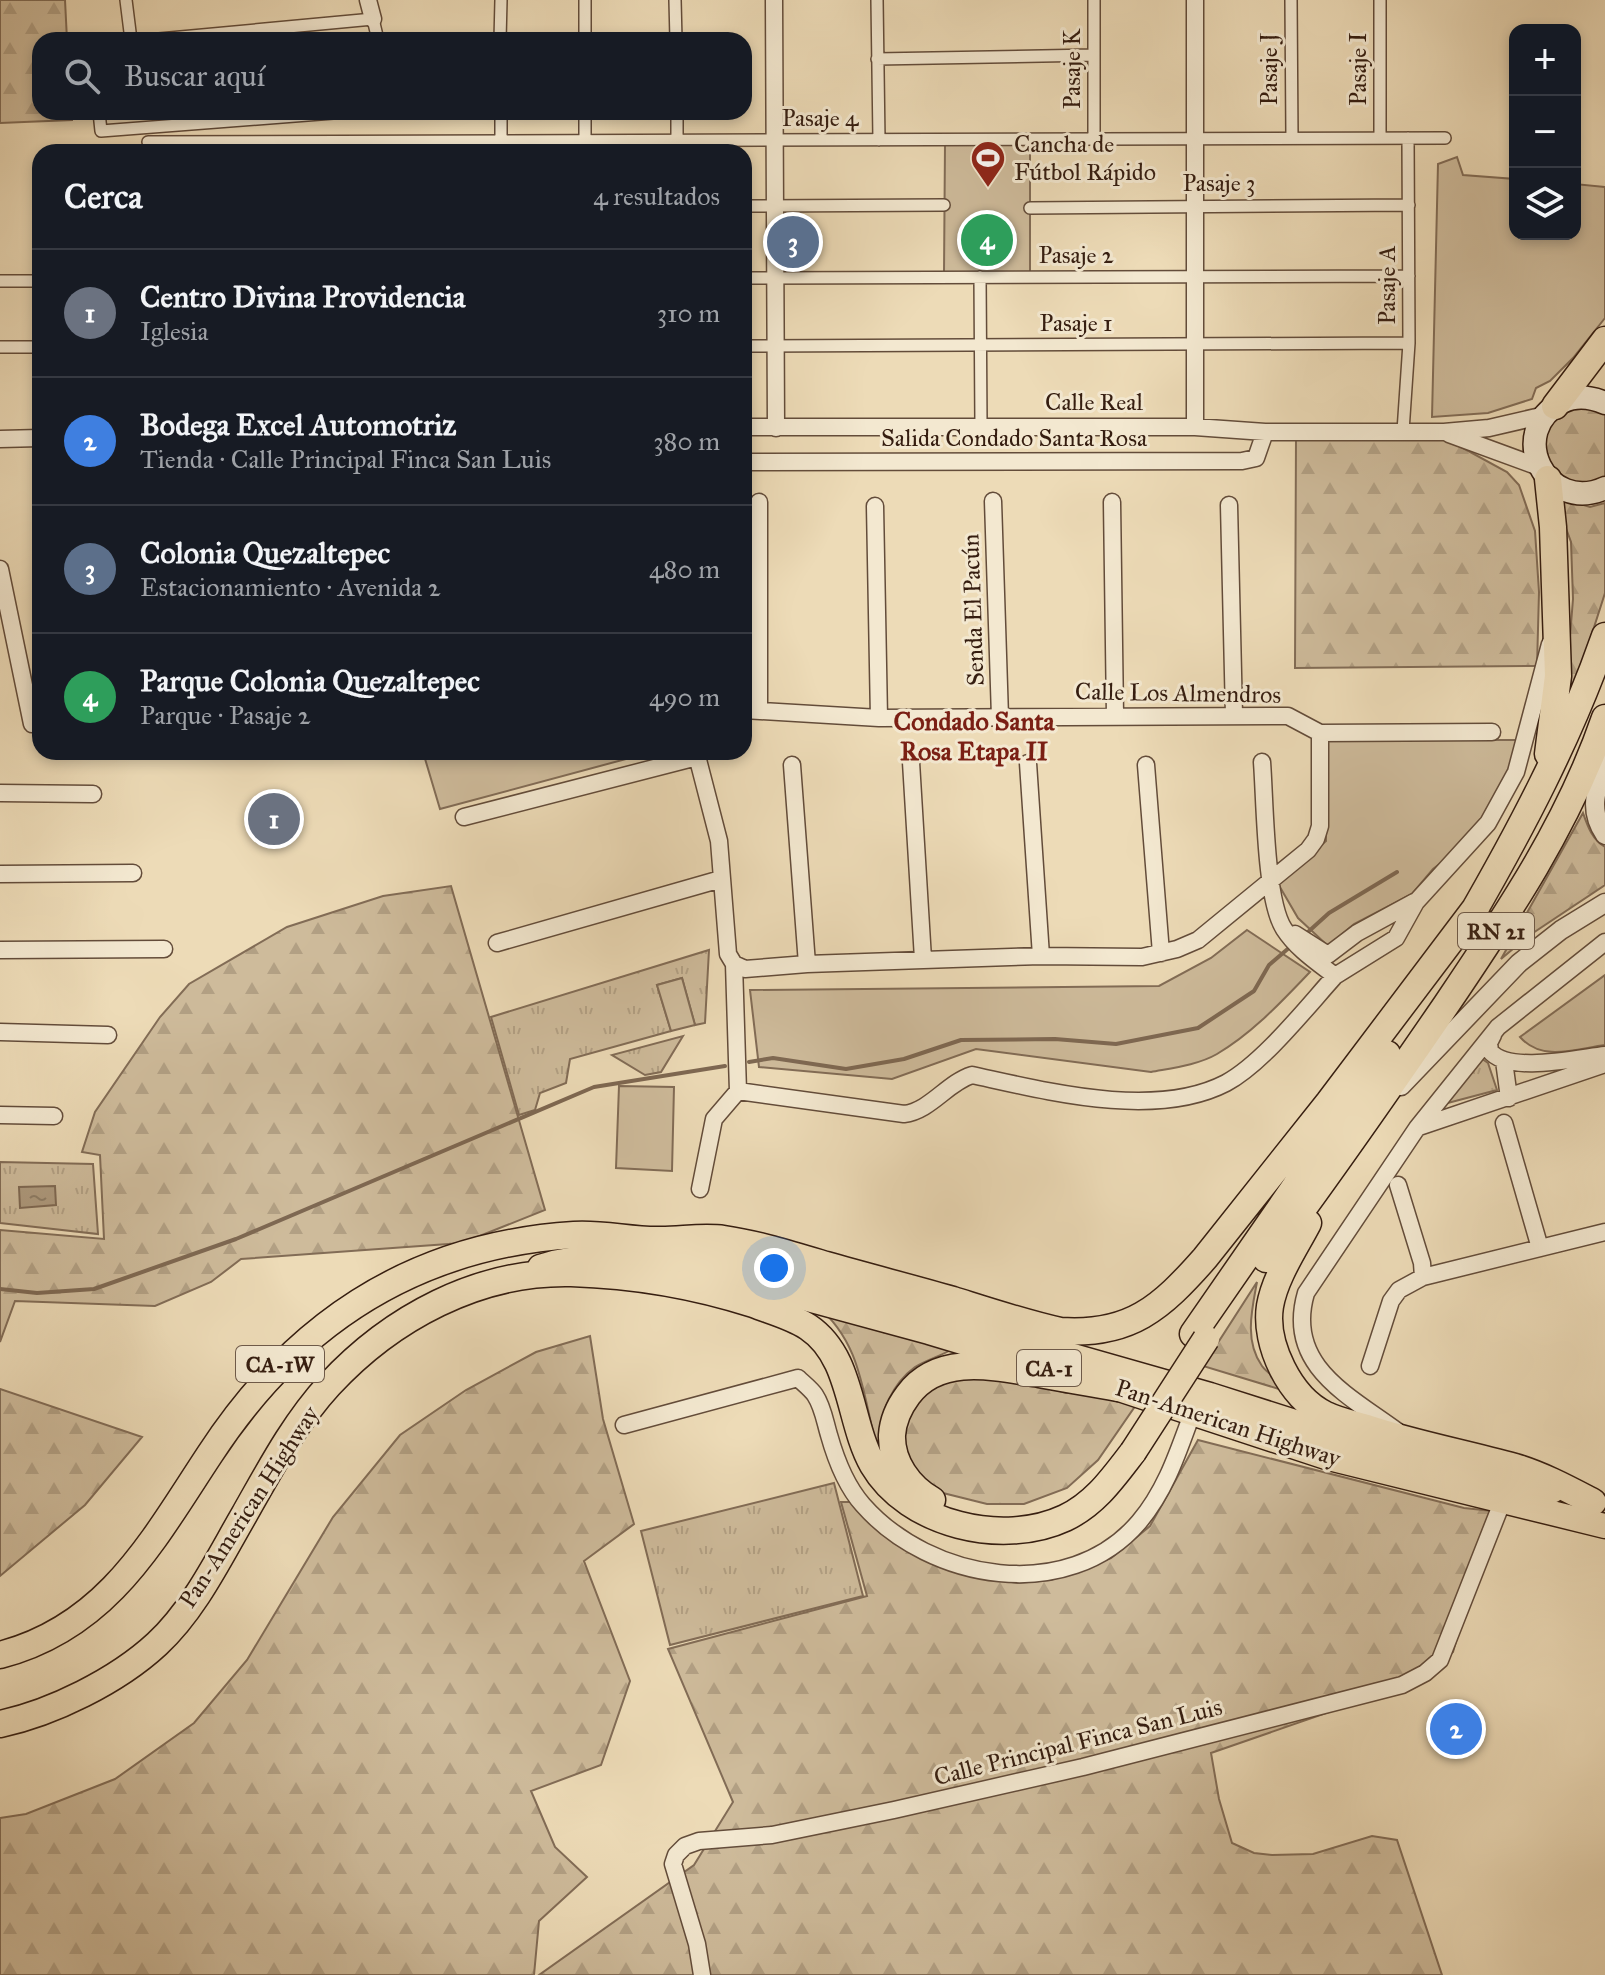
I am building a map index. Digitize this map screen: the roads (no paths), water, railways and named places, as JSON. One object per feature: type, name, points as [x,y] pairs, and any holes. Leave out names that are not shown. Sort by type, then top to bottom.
[{"type":"highway","points":[[1550,411],[1605,340]]},
{"type":"highway","points":[[1529,813],[1545,766],[1558,676],[1552,515],[1543,473]]},
{"type":"highway","name":"RN 21","points":[[1477,906],[1529,813],[1577,714],[1605,636]]},
{"type":"highway","name":"RN 21","points":[[1338,1162],[1516,902],[1554,835],[1605,718]]},
{"type":"highway","points":[[659,1240],[723,1238],[1060,1331],[1096,1332],[1132,1323],[1157,1307],[1205,1258],[1338,1091],[1477,906]]},
{"type":"highway","points":[[488,1284],[566,1273],[628,1276],[717,1292],[781,1314],[808,1328],[829,1346],[843,1373],[855,1423],[872,1463],[884,1481],[907,1503],[931,1516],[952,1522],[1000,1529],[1040,1527],[1053,1523],[1068,1517],[1102,1491],[1126,1447],[1420,1004],[1477,906]]},
{"type":"highway","points":[[1200,1336],[1338,1162]]},
{"type":"highway","points":[[1338,1162],[1272,1298],[1270,1331],[1276,1353],[1297,1389],[1324,1414],[1412,1441],[1518,1468],[1599,1503]]},
{"type":"highway","name":"Pan-American Highway","points":[[0,1655],[24,1647],[74,1622],[105,1598],[145,1552],[253,1393],[293,1352],[335,1318],[376,1291],[441,1262],[515,1242],[595,1234],[659,1240]]},
{"type":"highway","name":"Pan-American Highway","points":[[0,1724],[24,1719],[60,1705],[112,1676],[157,1644],[200,1591],[292,1434],[329,1385],[408,1319],[437,1302],[488,1284]]},
{"type":"highway","points":[[1118,1388],[994,1367],[956,1367],[940,1371],[912,1390],[894,1421],[892,1437],[895,1456],[913,1486],[926,1496],[958,1508],[993,1515],[1029,1514],[1063,1503],[1126,1447]]},
{"type":"main road","points":[[1605,403],[1581,397],[1550,411],[1535,440],[1535,453],[1543,473],[1559,488],[1573,493],[1605,488]]},
{"type":"main road","name":"Pan-American Highway","points":[[659,1240],[698,1247],[1210,1395],[1348,1439],[1599,1503]]},
{"type":"main road","name":"Pan-American Highway","points":[[488,1284],[553,1263],[576,1259],[648,1259],[706,1270],[1118,1388],[1329,1458],[1605,1526]]},
{"type":"street","points":[[126,0],[130,32]]},
{"type":"street","points":[[368,0],[376,32]]},
{"type":"street","points":[[500,32],[501,0]]},
{"type":"street","points":[[585,0],[585,32]]},
{"type":"street","points":[[675,0],[676,32]]},
{"type":"street","points":[[774,0],[776,428]]},
{"type":"street","points":[[877,0],[879,140]]},
{"type":"street","name":"Pasaje K","points":[[1094,0],[1094,139]]},
{"type":"street","points":[[1195,0],[1195,427]]},
{"type":"street","name":"Pasaje J","points":[[1291,0],[1292,138]]},
{"type":"street","name":"Pasaje I","points":[[1380,0],[1380,138]]},
{"type":"street","points":[[234,32],[373,19]]},
{"type":"street","points":[[877,59],[1094,55]]},
{"type":"street","points":[[100,120],[101,131],[246,120]]},
{"type":"street","points":[[501,120],[501,141]]},
{"type":"street","points":[[585,120],[585,141]]},
{"type":"street","points":[[677,120],[677,140]]},
{"type":"street","points":[[147,128],[148,144]]},
{"type":"street","name":"Pasaje A","points":[[1403,431],[1409,343],[1408,138]]},
{"type":"street","name":"Pasaje 4","points":[[562,144],[677,140],[1445,138]]},
{"type":"street","name":"Pasaje 4","points":[[424,144],[501,141],[528,144]]},
{"type":"street","points":[[752,206],[944,205]]},
{"type":"street","name":"Pasaje 3","points":[[1030,208],[1409,205]]},
{"type":"street","name":"Pasaje 2","points":[[752,278],[1409,276]]},
{"type":"street","points":[[980,277],[981,426]]},
{"type":"street","points":[[0,281],[32,281]]},
{"type":"street","name":"Pasaje 1","points":[[752,346],[1409,343]]},
{"type":"street","points":[[0,347],[32,347]]},
{"type":"street","name":"Calle Real","points":[[752,427],[1195,427],[1265,432],[1444,432],[1489,428],[1550,411]]},
{"type":"street","name":"Salida Condado Santa Rosa","points":[[752,462],[1233,462],[1256,458],[1265,432]]},
{"type":"street","name":"Calle Real","points":[[1444,432],[1543,473]]},
{"type":"street","points":[[0,439],[32,438]]},
{"type":"street","name":"Senda El Pacún","points":[[993,501],[1000,717]]},
{"type":"street","points":[[752,710],[759,502]]},
{"type":"street","points":[[1112,502],[1115,715]]},
{"type":"street","points":[[1229,505],[1234,715]]},
{"type":"street","points":[[875,506],[879,718]]},
{"type":"street","points":[[0,569],[32,724]]},
{"type":"street","points":[[738,1091],[904,1114],[916,1111],[972,1075],[1072,1097],[1181,1100],[1227,1083],[1266,1051],[1335,976],[1396,938],[1416,902],[1478,837],[1516,772],[1556,619]]},
{"type":"street","name":"Calle Los Almendros","points":[[752,710],[879,718],[1288,716],[1320,733]]},
{"type":"street","points":[[734,964],[745,969],[923,959],[1142,957],[1161,953],[1198,940],[1308,850],[1316,839],[1320,826],[1320,733],[1492,732]]},
{"type":"street","points":[[464,817],[675,760]]},
{"type":"street","points":[[699,760],[719,841],[728,954],[734,964],[738,1091],[714,1119],[700,1189]]},
{"type":"street","points":[[911,762],[923,959]]},
{"type":"street","points":[[1262,762],[1270,880],[1283,928],[1309,956],[1335,976]]},
{"type":"street","points":[[1028,763],[1041,956]]},
{"type":"street","points":[[1605,763],[1593,803],[1596,819],[1605,835]]},
{"type":"street","points":[[792,765],[807,964]]},
{"type":"street","points":[[1146,765],[1161,953]]},
{"type":"street","points":[[0,793],[93,794]]},
{"type":"street","points":[[0,874],[133,873]]},
{"type":"street","points":[[497,943],[721,879]]},
{"type":"street","points":[[1283,928],[1328,955],[1357,933],[1416,902]]},
{"type":"street","points":[[1361,1129],[1519,963],[1561,930],[1605,903]]},
{"type":"street","points":[[1412,1441],[1339,1389],[1317,1368],[1304,1343],[1301,1323],[1303,1302],[1310,1283],[1417,1128],[1498,1027],[1605,942]]},
{"type":"street","points":[[0,950],[164,949]]},
{"type":"street","points":[[1498,1027],[1489,1047],[1495,1057],[1504,1061],[1529,1063],[1605,1055]]},
{"type":"street","points":[[0,1032],[108,1035]]},
{"type":"street","points":[[1504,1061],[1509,1098]]},
{"type":"street","points":[[1417,1128],[1605,1064]]},
{"type":"street","points":[[0,1115],[54,1116]]},
{"type":"street","points":[[1504,1123],[1540,1248]]},
{"type":"street","points":[[1398,1185],[1422,1263],[1423,1277]]},
{"type":"street","points":[[1370,1366],[1391,1301],[1399,1290],[1423,1277],[1605,1232]]},
{"type":"street","points":[[624,1425],[798,1378],[815,1394],[837,1461],[848,1483],[862,1504],[883,1524],[902,1539],[945,1560],[1016,1576],[1046,1574],[1070,1567],[1116,1544],[1137,1524],[1166,1483],[1192,1414]]},
{"type":"street","name":"Calle Principal Finca San Luis","points":[[702,1975],[697,1944],[673,1864],[676,1855],[685,1846],[699,1841],[772,1835],[909,1807],[1083,1767],[1402,1685],[1425,1673],[1440,1660],[1503,1500]]},
{"type":"water","points":[[55,1186],[56,1205],[20,1208],[19,1187]]},
{"type":"waterway","points":[[1308,932],[1329,913],[1397,872]]},
{"type":"waterway","points":[[749,1062],[773,1058],[846,1069],[904,1059],[961,1040],[1055,1039],[1116,1044],[1198,1028],[1254,991],[1269,965],[1290,947]]},
{"type":"waterway","points":[[0,1289],[37,1293],[94,1289],[236,1239],[594,1087],[725,1066]]},
{"type":"place","name":"Cancha de Fútbol Rápido","points":[[988,189]]},
{"type":"place","name":"Parque Colonia Quezaltepec","points":[[987,240]]},
{"type":"place","name":"Colonia Quezaltepec","points":[[793,242]]},
{"type":"place","name":"Centro Divina Providencia","points":[[274,819]]},
{"type":"place","name":"Bodega Excel Automotriz","points":[[1456,1729]]},
{"type":"district","name":"Condado Santa Rosa Etapa II","points":[[974,736]]}]
